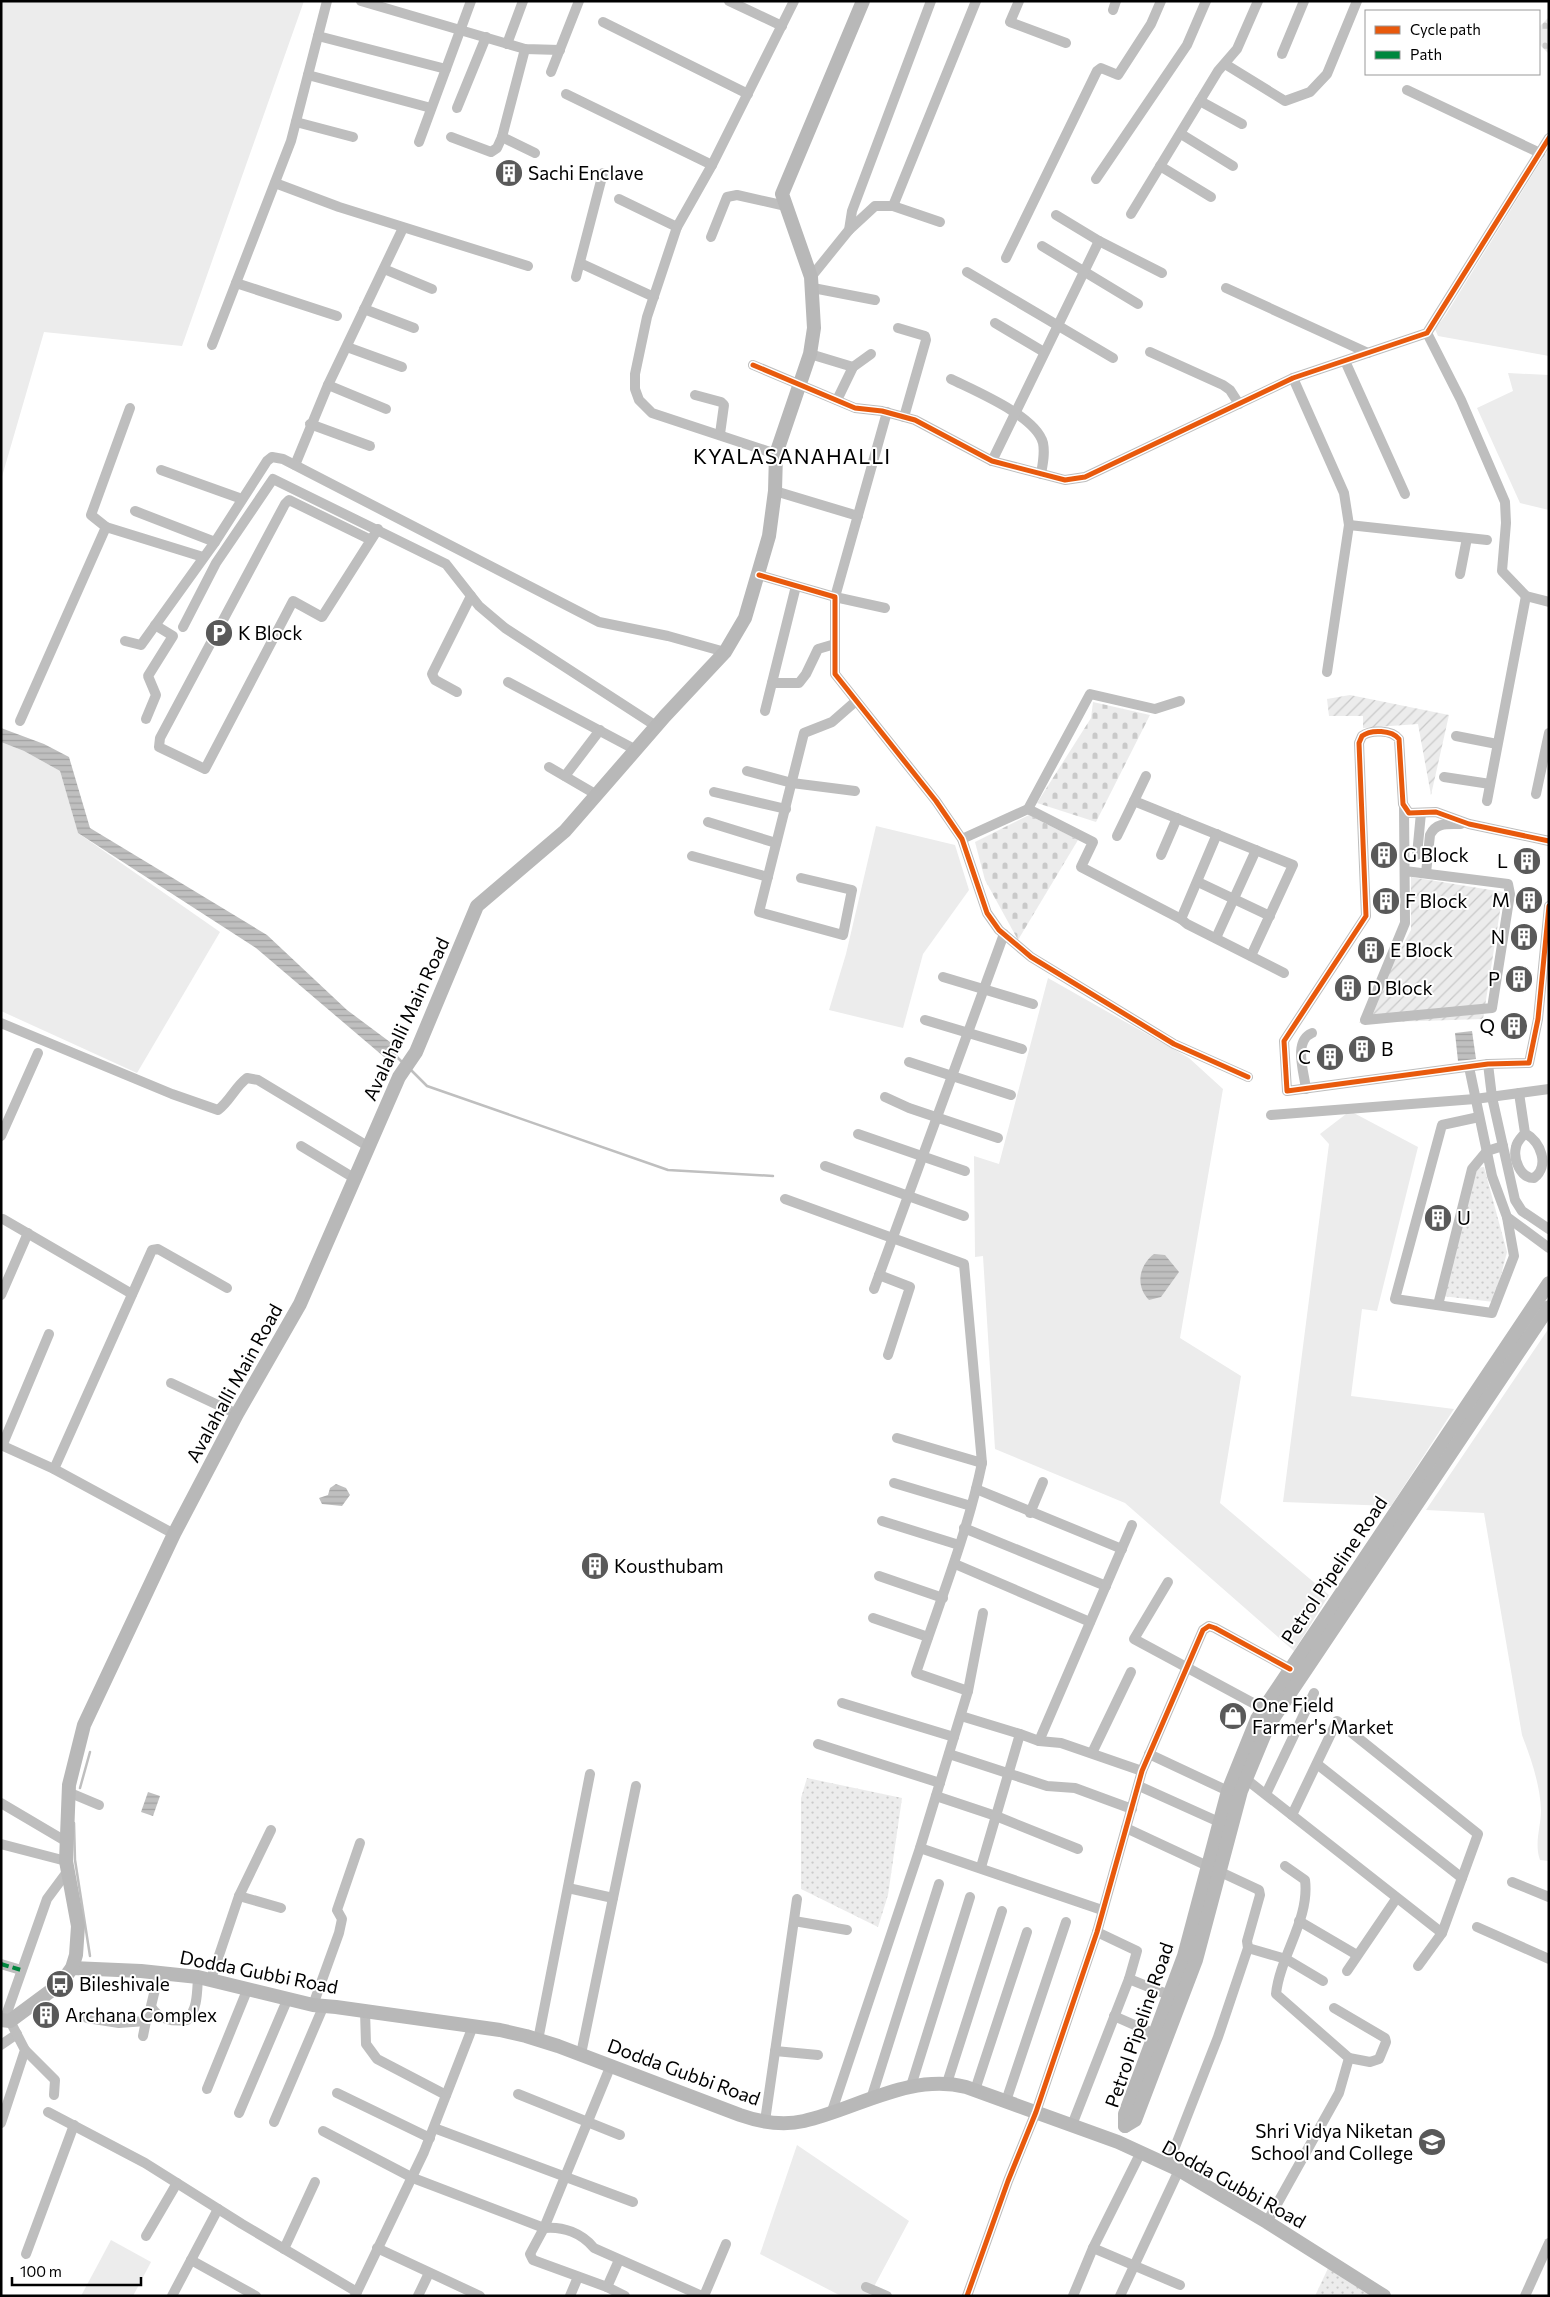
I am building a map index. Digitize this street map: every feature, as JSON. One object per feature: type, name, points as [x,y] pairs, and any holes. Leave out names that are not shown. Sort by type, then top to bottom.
[{"type":"main road","name":"Avalahalli Main Road","points":[[72,1968],[78,1926],[66,1866],[68,1792],[84,1725],[174,1534],[237,1414],[300,1304],[399,1077],[416,1052],[477,906],[566,832],[656,726],[724,652],[745,618],[759,575],[768,536],[775,490],[776,454],[810,354],[814,328],[812,282],[782,194],[862,1]]},
{"type":"main road","name":"Petrol Pipeline Road","points":[[1549,1283],[1290,1669],[1251,1732],[1240,1774],[1214,1868],[1184,1956],[1125,2114],[1125,2126],[1135,2120],[1190,1978],[1207,1923],[1214,1868],[1219,1822],[1228,1791],[1240,1774],[1268,1726],[1549,1307]]},
{"type":"main road","name":"Dodda Gubbi Road","points":[[72,1968],[159,1972],[205,1978],[318,2005],[473,2026],[538,2040],[611,2065],[740,2115],[765,2122],[799,2122],[911,2086],[947,2083],[975,2090],[1118,2142],[1140,2154],[1173,2167],[1267,2222],[1384,2296]]},
{"type":"main road","points":[[5,2021],[60,1984],[72,1968]]},
{"type":"street","points":[[212,345],[296,122],[327,1]]},
{"type":"street","points":[[362,1],[525,49],[560,50]]},
{"type":"street","points":[[396,12],[399,1]]},
{"type":"street","points":[[419,142],[471,1]]},
{"type":"street","points":[[507,44],[523,1]]},
{"type":"street","points":[[551,72],[579,1]]},
{"type":"street","points":[[729,1],[782,26]]},
{"type":"street","points":[[776,454],[652,413],[639,400],[635,390],[635,374],[647,317],[677,227],[712,164],[794,1]]},
{"type":"street","points":[[849,230],[852,211],[931,1]]},
{"type":"street","points":[[893,206],[976,1]]},
{"type":"street","points":[[1019,1],[1010,22],[1066,43]]},
{"type":"street","points":[[1006,258],[1097,71],[1101,68],[1118,75],[1151,24],[1161,1]]},
{"type":"street","points":[[1096,179],[1187,45],[1206,1]]},
{"type":"street","points":[[1131,214],[1200,101],[1237,49],[1258,1]]},
{"type":"street","points":[[1282,54],[1304,1]]},
{"type":"street","points":[[1225,64],[1285,101],[1310,92],[1327,74],[1357,1]]},
{"type":"street","points":[[604,22],[748,94]]},
{"type":"street","points":[[318,36],[446,68]]},
{"type":"street","points":[[457,108],[486,38]]},
{"type":"street","points":[[451,137],[490,152],[497,148],[502,137],[525,49]]},
{"type":"street","points":[[308,75],[431,108]]},
{"type":"street","points":[[1407,90],[1540,153]]},
{"type":"street","points":[[566,94],[712,164]]},
{"type":"street","points":[[1200,101],[1242,124]]},
{"type":"street","points":[[296,122],[353,137]]},
{"type":"street","points":[[1180,134],[1233,166]]},
{"type":"street","points":[[502,137],[535,153]]},
{"type":"street","points":[[752,366],[855,408],[887,412],[915,420],[992,461],[1065,480],[1085,477],[1293,378],[1427,333],[1549,138]]},
{"type":"street","points":[[1160,166],[1211,198]]},
{"type":"street","points":[[576,277],[603,173]]},
{"type":"street","points":[[275,182],[404,228],[528,266]]},
{"type":"street","points":[[710,237],[727,197],[737,195],[786,206]]},
{"type":"street","points":[[619,199],[677,227]]},
{"type":"street","points":[[875,300],[812,282],[849,230],[874,206],[893,206],[940,222]]},
{"type":"street","points":[[1056,215],[1099,241],[1162,273]]},
{"type":"street","points":[[294,465],[328,385],[404,228]]},
{"type":"street","points":[[992,461],[1099,241]]},
{"type":"street","points":[[1042,246],[1138,304]]},
{"type":"street","points":[[580,263],[654,297]]},
{"type":"street","points":[[384,269],[432,289]]},
{"type":"street","points":[[966,272],[1113,358]]},
{"type":"street","points":[[236,283],[337,316]]},
{"type":"street","points":[[1226,288],[1368,353]]},
{"type":"street","points":[[364,309],[414,328]]},
{"type":"street","points":[[995,323],[1044,352]]},
{"type":"street","points":[[898,328],[919,333],[926,340],[904,418]]},
{"type":"street","points":[[1427,333],[1461,400],[1505,502],[1506,523],[1502,571],[1526,596],[1549,602]]},
{"type":"street","points":[[347,347],[402,367]]},
{"type":"street","points":[[1150,352],[1223,385],[1230,390],[1239,404]]},
{"type":"street","points":[[810,354],[853,367]]},
{"type":"street","points":[[837,400],[853,367],[871,354]]},
{"type":"street","points":[[1344,361],[1405,494]]},
{"type":"street","points":[[1293,378],[1344,493],[1349,525],[1327,672]]},
{"type":"street","points":[[951,379],[1015,412],[1039,433],[1044,455],[1041,474]]},
{"type":"street","points":[[328,385],[386,409]]},
{"type":"street","points":[[695,395],[721,402],[724,405],[720,434]]},
{"type":"street","points":[[130,408],[91,516],[106,527],[203,557]]},
{"type":"street","points":[[887,412],[835,597],[835,674],[936,801],[962,839],[987,913],[1004,934],[1031,957],[1174,1044],[1248,1076]]},
{"type":"street","points":[[310,424],[370,446]]},
{"type":"street","points":[[124,640],[141,645],[203,557],[216,542],[242,499],[272,457],[283,459],[599,622],[668,636],[724,652]]},
{"type":"street","points":[[161,470],[242,499]]},
{"type":"street","points":[[183,626],[216,564],[273,479],[446,564],[470,596],[524,642],[656,726]]},
{"type":"street","points":[[775,490],[858,516]]},
{"type":"street","points":[[371,540],[289,500],[285,504],[160,738],[159,747],[205,769],[293,601],[322,617],[371,540],[378,529]]},
{"type":"street","points":[[135,511],[216,542]]},
{"type":"street","points":[[1349,525],[1487,540]]},
{"type":"street","points":[[20,721],[106,527]]},
{"type":"street","points":[[1460,574],[1467,538]]},
{"type":"street","points":[[759,575],[835,597],[885,608]]},
{"type":"street","points":[[765,711],[796,586]]},
{"type":"street","points":[[457,692],[435,680],[432,674],[470,596]]},
{"type":"street","points":[[1486,801],[1526,596]]},
{"type":"street","points":[[146,719],[156,695],[148,676],[173,636],[155,625]]},
{"type":"street","points":[[772,683],[799,683],[806,674],[818,649],[835,644]]},
{"type":"street","points":[[508,682],[636,750]]},
{"type":"street","points":[[962,839],[1028,809],[1090,694],[1155,709],[1180,701]]},
{"type":"street","points":[[801,878],[852,890],[843,935],[759,912],[804,733],[832,722],[856,701]]},
{"type":"street","points":[[565,776],[600,730]]},
{"type":"street","points":[[1405,870],[1508,884],[1510,894],[1492,1008],[1365,1020],[1405,923],[1405,870],[1404,807],[1399,739],[1392,733],[1364,734],[1359,743],[1366,916],[1284,1041],[1287,1091],[1469,1066],[1529,1063],[1538,1019],[1549,906]]},
{"type":"street","points":[[1536,794],[1549,733]]},
{"type":"street","points":[[1456,736],[1498,744]]},
{"type":"street","points":[[549,766],[597,795]]},
{"type":"street","points":[[747,771],[792,783],[855,791]]},
{"type":"street","points":[[1117,836],[1146,776]]},
{"type":"street","points":[[1444,777],[1490,784]]},
{"type":"street","points":[[714,792],[786,809]]},
{"type":"street","points":[[1134,801],[1293,865],[1252,956]]},
{"type":"street","points":[[1404,807],[1409,813],[1436,812],[1469,824],[1549,841]]},
{"type":"street","points":[[1028,809],[1093,842],[1081,867],[1284,973]]},
{"type":"street","points":[[1417,855],[1422,813]]},
{"type":"street","points":[[1161,855],[1176,818]]},
{"type":"street","points":[[708,822],[776,843]]},
{"type":"street","points":[[1426,873],[1430,834],[1433,829],[1446,824],[1469,824]]},
{"type":"street","points":[[1181,919],[1217,834]]},
{"type":"street","points":[[1216,938],[1256,850]]},
{"type":"street","points":[[692,856],[768,877]]},
{"type":"street","points":[[1198,882],[1270,916]]},
{"type":"street","points":[[874,1289],[1004,934]]},
{"type":"street","points":[[943,977],[1032,1004]]},
{"type":"street","points":[[926,1020],[1022,1049]]},
{"type":"street","points":[[1,1023],[154,1087],[218,1110],[233,1095],[239,1084],[247,1078],[258,1080],[369,1147]]},
{"type":"street","points":[[1306,1088],[1302,1044],[1306,1035],[1312,1033]]},
{"type":"street","points":[[1,1136],[38,1053]]},
{"type":"street","points":[[909,1062],[1011,1095]]},
{"type":"street","points":[[1488,1064],[1492,1097],[1518,1206],[1533,1220],[1549,1229]]},
{"type":"street","points":[[1469,1066],[1492,1176],[1507,1217],[1514,1256],[1492,1313],[1395,1299],[1442,1125],[1479,1117]]},
{"type":"street","points":[[1271,1115],[1476,1099],[1549,1089]]},
{"type":"street","points":[[1519,1093],[1525,1133],[1518,1142],[1516,1151],[1520,1171],[1526,1177],[1534,1178],[1542,1171],[1545,1149],[1525,1133]]},
{"type":"street","points":[[885,1097],[936,1118],[998,1138]]},
{"type":"street","points":[[858,1134],[922,1158],[965,1171]]},
{"type":"street","points":[[301,1146],[354,1178]]},
{"type":"street","points":[[1438,1305],[1472,1169],[1487,1151],[1503,1146]]},
{"type":"street","points":[[825,1166],[964,1216]]},
{"type":"street","points":[[785,1199],[964,1264],[982,1462],[954,1564],[916,1673],[968,1691]]},
{"type":"street","points":[[1507,1217],[1549,1248]]},
{"type":"street","points":[[3,1219],[132,1294]]},
{"type":"street","points":[[1,1295],[28,1234]]},
{"type":"street","points":[[54,1469],[154,1248],[227,1288]]},
{"type":"street","points":[[879,1275],[910,1287],[888,1355]]},
{"type":"street","points":[[49,1334],[2,1445],[54,1469],[174,1534]]},
{"type":"street","points":[[171,1383],[237,1414]]},
{"type":"street","points":[[897,1438],[982,1462]]},
{"type":"street","points":[[1030,1513],[1043,1482]]},
{"type":"street","points":[[894,1483],[971,1506]]},
{"type":"street","points":[[976,1489],[1122,1550]]},
{"type":"street","points":[[882,1521],[959,1545]]},
{"type":"street","points":[[1039,1741],[1132,1525]]},
{"type":"street","points":[[964,1528],[1106,1586]]},
{"type":"street","points":[[954,1564],[1090,1622]]},
{"type":"street","points":[[879,1576],[943,1598]]},
{"type":"street","points":[[1168,1582],[1134,1638],[1264,1709]]},
{"type":"street","points":[[832,2112],[920,1848],[961,1716],[968,1691],[983,1613]]},
{"type":"street","points":[[873,1618],[928,1636]]},
{"type":"street","points":[[967,2296],[1008,2181],[1036,2112],[1097,1932],[1148,1754],[1203,1630],[1209,1626],[1290,1669]]},
{"type":"street","points":[[1092,1753],[1131,1672]]},
{"type":"street","points":[[1266,1794],[1314,1693]]},
{"type":"street","points":[[842,1703],[954,1737]]},
{"type":"street","points":[[961,1716],[1039,1741],[1061,1744],[1092,1753],[1142,1771]]},
{"type":"street","points":[[1292,1815],[1337,1722],[1478,1834],[1442,1933],[1418,1966]]},
{"type":"street","points":[[981,1868],[1020,1734]]},
{"type":"street","points":[[818,1744],[940,1783]]},
{"type":"street","points":[[949,1754],[1047,1786],[1075,1788],[1132,1808]]},
{"type":"street","points":[[1148,1754],[1228,1791]]},
{"type":"street","points":[[1317,1764],[1462,1878]]},
{"type":"street","points":[[538,2040],[590,1774]]},
{"type":"street","points":[[1240,1774],[1396,1899],[1442,1933]]},
{"type":"street","points":[[581,2054],[636,1786]]},
{"type":"street","points":[[1139,1786],[1219,1822]]},
{"type":"street","points":[[68,1792],[99,1806]]},
{"type":"street","points":[[936,1796],[996,1816],[1078,1849]]},
{"type":"street","points":[[1,1803],[67,1842]]},
{"type":"street","points":[[1120,2296],[1135,2265],[1173,2167],[1248,1948],[1247,1941],[1260,1895],[1259,1890],[1126,1828]]},
{"type":"street","points":[[159,1972],[151,2006],[153,2011],[159,2017],[187,2020],[195,2008],[205,1978],[239,1896],[271,1830]]},
{"type":"street","points":[[274,2122],[318,2005],[342,1919],[337,1910],[360,1843]]},
{"type":"street","points":[[1,1844],[66,1866],[47,1899],[5,2021],[17,2034],[25,2050],[55,2080],[54,2094]]},
{"type":"street","points":[[920,1848],[1102,1910]]},
{"type":"street","points":[[1285,1866],[1304,1880],[1299,1921],[1277,1986],[1277,1996],[1349,2058],[1370,2062],[1379,2059],[1386,2042],[1385,2038],[1334,2008]]},
{"type":"street","points":[[1512,1882],[1549,1898]]},
{"type":"street","points":[[872,2099],[939,1884]]},
{"type":"street","points":[[568,1888],[613,1898]]},
{"type":"street","points":[[239,1896],[281,1908]]},
{"type":"street","points":[[911,2086],[970,1897]]},
{"type":"street","points":[[765,2122],[797,1899]]},
{"type":"street","points":[[1347,1971],[1396,1899]]},
{"type":"street","points":[[947,2083],[1002,1911]]},
{"type":"street","points":[[794,1921],[846,1930]]},
{"type":"street","points":[[1299,1921],[1357,1955]]},
{"type":"street","points":[[1006,2101],[1066,1922]]},
{"type":"street","points":[[1478,1927],[1549,1959]]},
{"type":"street","points":[[975,2090],[1027,1932]]},
{"type":"street","points":[[1072,2125],[1129,1979],[1137,1951],[1097,1932]]},
{"type":"street","points":[[1248,1948],[1286,1958],[1323,1981]]},
{"type":"street","points":[[1,1964],[21,1970]]},
{"type":"street","points":[[1129,1979],[1169,1996]]},
{"type":"street","points":[[207,2089],[248,1988]]},
{"type":"street","points":[[239,2113],[288,1998]]},
{"type":"street","points":[[143,2036],[146,2021],[153,2011]]},
{"type":"street","points":[[365,2011],[366,2044],[377,2059],[446,2095]]},
{"type":"street","points":[[1114,2016],[1155,2034]]},
{"type":"street","points":[[87,2018],[119,2023],[146,2021]]},
{"type":"street","points":[[48,2112],[176,2183],[356,2294],[413,2178],[473,2026]]},
{"type":"street","points":[[1,2045],[17,2034]]},
{"type":"street","points":[[1,2123],[25,2050]]},
{"type":"street","points":[[775,2051],[818,2056]]},
{"type":"street","points":[[1267,2222],[1338,2092],[1349,2058]]},
{"type":"street","points":[[611,2065],[544,2228],[530,2257],[625,2296]]},
{"type":"street","points":[[337,2093],[430,2138]]},
{"type":"street","points":[[518,2094],[620,2135]]},
{"type":"street","points":[[26,2254],[74,2125]]},
{"type":"street","points":[[434,2128],[633,2202]]},
{"type":"street","points":[[323,2130],[413,2178],[544,2228],[558,2226],[586,2239],[594,2248],[618,2260],[703,2296],[726,2244]]},
{"type":"street","points":[[1073,2296],[1140,2154]]},
{"type":"street","points":[[284,2248],[315,2182]]},
{"type":"street","points":[[146,2236],[176,2183]]},
{"type":"street","points":[[172,2296],[218,2209]]},
{"type":"street","points":[[1524,2296],[1549,2243]]},
{"type":"street","points":[[377,2248],[474,2295]]},
{"type":"street","points":[[1094,2248],[1180,2285]]},
{"type":"street","points":[[191,2260],[256,2296]]},
{"type":"street","points":[[607,2288],[618,2260]]},
{"type":"street","points":[[418,2296],[429,2273]]},
{"type":"street","points":[[570,2296],[578,2277]]},
{"type":"street","points":[[866,2287],[887,2296]]},
{"type":"green space","points":[[1,1],[304,1],[182,346],[44,332],[1,480]]},
{"type":"green space","points":[[1549,17],[1549,54],[1540,45],[1540,26]]},
{"type":"green space","points":[[1549,148],[1549,356],[1438,336],[1435,329],[1445,316]]},
{"type":"green space","points":[[1508,373],[1549,375],[1549,510],[1520,503],[1477,408],[1513,391]]},
{"type":"green space","points":[[1350,695],[1449,715],[1431,795],[1418,724],[1363,728],[1363,716],[1329,716],[1327,699]]},
{"type":"green space","points":[[1093,702],[1150,715],[1096,822],[1037,803],[1091,718]]},
{"type":"green space","points":[[1,742],[24,751],[60,771],[78,833],[220,932],[137,1073],[1,1011]]},
{"type":"green space","points":[[1029,815],[1078,840],[1018,940],[985,880],[975,842]]},
{"type":"green space","points":[[876,826],[955,845],[969,890],[923,954],[903,1028],[829,1010],[846,954]]},
{"type":"green space","points":[[1411,877],[1503,892],[1483,1019],[1359,1023],[1411,930]]},
{"type":"green space","points":[[1048,978],[1189,1058],[1223,1089],[1180,1338],[1241,1376],[1220,1503],[1329,1595],[1294,1651],[1125,1503],[995,1449],[983,1256],[975,1257],[974,1156],[999,1164]]},
{"type":"green space","points":[[1350,1111],[1418,1147],[1377,1311],[1362,1309],[1351,1396],[1454,1409],[1391,1506],[1283,1502],[1329,1144],[1320,1134]]},
{"type":"green space","points":[[1484,1167],[1507,1252],[1494,1302],[1442,1296],[1475,1168]]},
{"type":"green space","points":[[1549,1328],[1549,1861],[1540,1860],[1538,1854],[1541,1816],[1539,1791],[1532,1762],[1522,1735],[1484,1513],[1426,1510]]},
{"type":"green space","points":[[807,1778],[902,1798],[888,1895],[878,1927],[801,1889],[801,1798]]},
{"type":"green space","points":[[797,2145],[909,2221],[869,2296],[841,2296],[760,2254]]},
{"type":"green space","points":[[111,2240],[151,2262],[133,2296],[81,2296]]},
{"type":"green space","points":[[1330,2264],[1377,2296],[1315,2296]]},
{"type":"shaded area","points":[[1,728],[44,744],[69,757],[90,828],[267,935],[347,1010],[398,1048],[390,1062],[256,948],[78,833],[60,771],[24,751],[1,742]]},
{"type":"shaded area","points":[[1472,1031],[1476,1059],[1458,1061],[1455,1033]]},
{"type":"shaded area","points":[[1154,1254],[1165,1255],[1179,1272],[1161,1297],[1149,1300],[1140,1282],[1145,1264]]},
{"type":"shaded area","points":[[336,1484],[346,1488],[350,1495],[342,1506],[322,1504],[319,1498],[328,1495],[330,1488]]},
{"type":"shaded area","points":[[148,1792],[160,1796],[153,1816],[141,1812]]},
{"type":"waterway","points":[[393,1053],[403,1063]]},
{"type":"waterway","points":[[411,1070],[427,1086],[668,1170],[773,1176]]},
{"type":"waterway","points":[[80,1788],[90,1752]]},
{"type":"waterway","points":[[74,1823],[75,1860],[90,1956]]},
{"type":"marked path","points":[[1,1964],[21,1970]]},
{"type":"cycle path","points":[[753,365],[855,408],[882,411],[915,420],[992,461],[1065,480],[1085,477],[1293,378],[1427,333],[1549,138]]},
{"type":"cycle path","points":[[759,575],[835,597],[835,674],[936,801],[962,839],[987,913],[999,930],[1031,957],[1174,1044],[1248,1077]]},
{"type":"cycle path","points":[[1549,841],[1469,824],[1436,812],[1409,813],[1403,804],[1399,739],[1387,732],[1371,732],[1362,736],[1359,743],[1366,916],[1284,1041],[1287,1091],[1488,1064],[1529,1063],[1538,1019],[1549,906]]},
{"type":"cycle path","points":[[967,2296],[1008,2181],[1036,2112],[1097,1932],[1142,1771],[1203,1630],[1209,1626],[1215,1628],[1290,1669]]},
{"type":"place","name":"Sachi Enclave","points":[[509,173]]},
{"type":"place","name":"K Block","points":[[219,633]]},
{"type":"place","name":"G Block","points":[[1384,855]]},
{"type":"place","name":"L","points":[[1527,861]]},
{"type":"place","name":"M","points":[[1529,900]]},
{"type":"place","name":"F Block","points":[[1386,901]]},
{"type":"place","name":"N","points":[[1524,937]]},
{"type":"place","name":"E Block","points":[[1371,950]]},
{"type":"place","name":"P","points":[[1519,979]]},
{"type":"place","name":"D Block","points":[[1348,988]]},
{"type":"place","name":"Q","points":[[1514,1026]]},
{"type":"place","name":"B","points":[[1362,1049]]},
{"type":"place","name":"C","points":[[1330,1057]]},
{"type":"place","name":"U","points":[[1438,1218]]},
{"type":"place","name":"Kousthubam","points":[[595,1566]]},
{"type":"place","name":"One Field Farmer's Market","points":[[1233,1716]]},
{"type":"place","name":"Bileshivale","points":[[60,1984]]},
{"type":"place","name":"Archana Complex","points":[[46,2015]]},
{"type":"place","name":"Shri Vidya Niketan School and College","points":[[1432,2142]]},
{"type":"district","name":"KYALASANAHALLI","points":[[792,457]]}]
